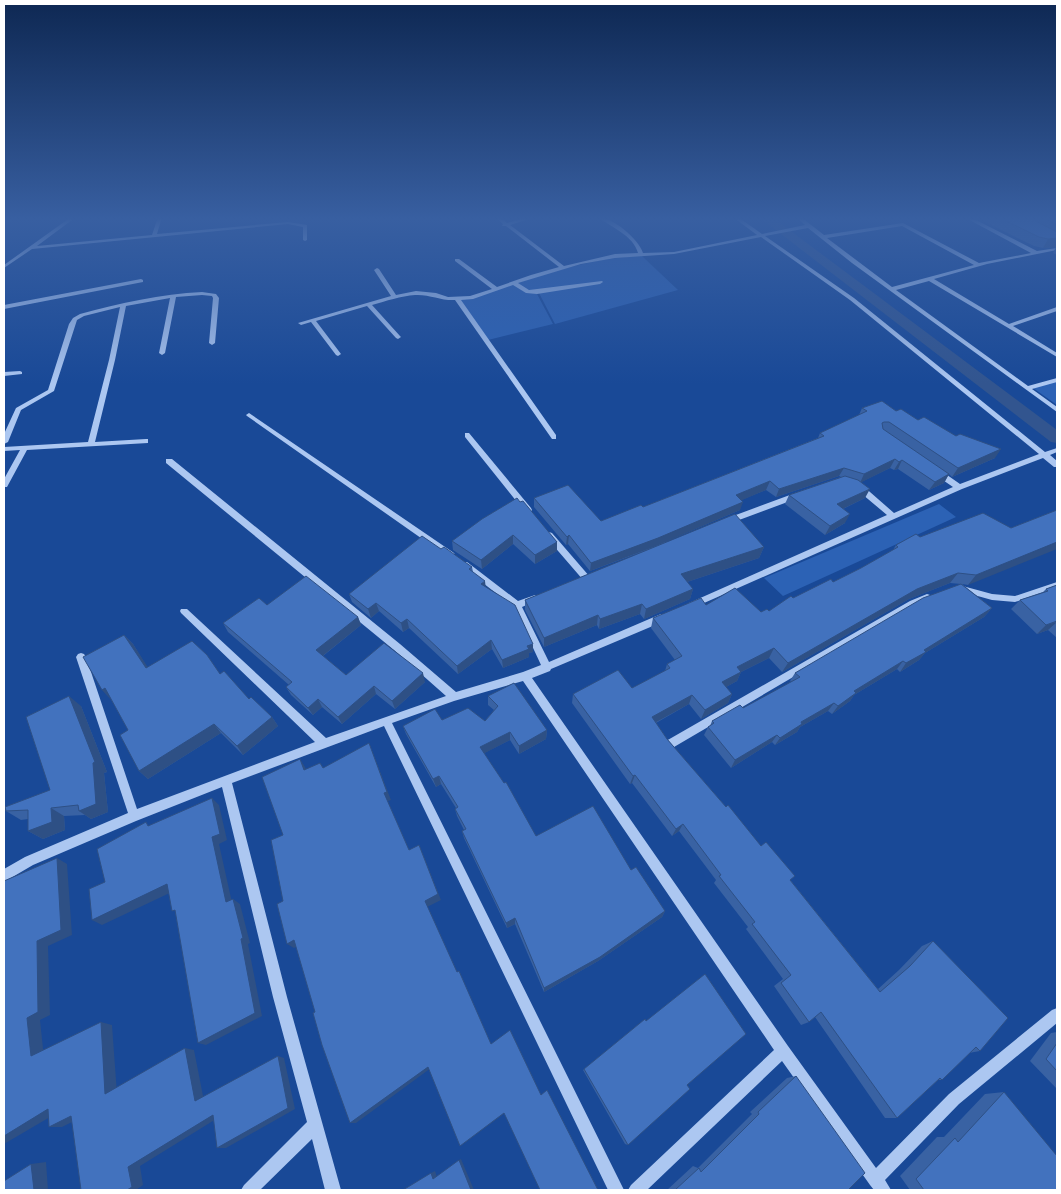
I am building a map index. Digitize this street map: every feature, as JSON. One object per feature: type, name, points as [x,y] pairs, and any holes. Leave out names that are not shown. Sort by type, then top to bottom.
[{"type":"street","points":[[379,273],[394,297]]},
{"type":"street","points":[[474,273],[496,289]]},
{"type":"street","points":[[301,323],[394,297],[416,293],[427,293],[458,300],[471,298],[548,273]]},
{"type":"street","points":[[815,273],[852,299],[1057,465]]},
{"type":"street","points":[[870,273],[1057,410]]},
{"type":"street","points":[[892,290],[952,273]]},
{"type":"street","points":[[930,279],[1057,355]]},
{"type":"street","points":[[4,307],[140,281]]},
{"type":"street","points":[[514,283],[528,292],[537,292],[600,282]]},
{"type":"street","points":[[4,442],[18,409],[51,391],[75,319],[88,313],[123,306],[207,293],[214,295],[216,298],[212,342]]},
{"type":"street","points":[[162,353],[174,297]]},
{"type":"street","points":[[458,300],[554,437]]},
{"type":"street","points":[[368,304],[398,337]]},
{"type":"street","points":[[91,444],[123,306]]},
{"type":"street","points":[[1009,326],[1057,308]]},
{"type":"street","points":[[313,320],[338,354]]},
{"type":"street","points":[[4,374],[20,373]]},
{"type":"street","points":[[1027,388],[1057,380]]},
{"type":"street","points":[[249,416],[485,578],[518,605],[547,668]]},
{"type":"street","points":[[467,435],[534,518]]},
{"type":"street","points":[[4,449],[146,441]]},
{"type":"street","points":[[4,485],[25,448]]},
{"type":"street","points":[[4,876],[28,861],[134,816],[226,780],[454,697],[547,668],[893,516],[1043,454],[1057,450]]},
{"type":"street","points":[[169,461],[397,647],[454,697]]},
{"type":"street","points":[[931,467],[959,488]]},
{"type":"street","points":[[853,482],[893,516]]},
{"type":"street","points":[[720,524],[755,509],[808,491]]},
{"type":"street","points":[[546,531],[587,579]]},
{"type":"street","points":[[578,582],[596,576]]},
{"type":"street","points":[[951,588],[964,589],[992,597],[1015,599],[1057,584]]},
{"type":"street","points":[[670,744],[913,603],[936,594]]},
{"type":"street","points":[[518,605],[543,595]]},
{"type":"street","points":[[184,611],[324,743]]},
{"type":"street","points":[[81,657],[134,816]]},
{"type":"street","points":[[525,676],[783,1051],[879,1185],[954,1098],[1057,1016]]},
{"type":"street","points":[[386,721],[616,1190]]},
{"type":"street","points":[[226,780],[314,1126],[333,1190]]},
{"type":"street","points":[[636,1190],[783,1051]]},
{"type":"street","points":[[249,1190],[314,1126]]},
{"type":"shaded area","points":[[551,273],[660,273],[678,290],[555,324],[539,293],[602,282],[537,291],[529,291],[517,283]]},
{"type":"shaded area","points":[[514,284],[537,294],[553,324],[488,340],[460,300]]},
{"type":"shaded area","points":[[1057,381],[1057,405],[1033,388]]},
{"type":"shaded area","points":[[939,504],[956,517],[783,596],[764,578]]},
{"type":"building","points":[[882,401],[896,411],[901,409],[918,420],[924,417],[956,436],[960,434],[1001,449],[958,468],[889,422],[884,422],[882,423],[883,429],[949,474],[935,482],[902,460],[899,462],[895,459],[864,474],[844,468],[779,489],[770,481],[736,495],[743,502],[658,538],[591,563],[569,535],[567,537],[534,498],[568,485],[601,521],[641,505],[643,507],[824,436],[820,433],[867,411],[862,408]]},
{"type":"building","points":[[845,476],[858,480],[870,489],[837,504],[850,514],[830,526],[789,495]]},
{"type":"building","points":[[517,498],[520,502],[523,501],[557,542],[535,555],[513,535],[481,560],[452,541],[482,519]]},
{"type":"building","points":[[1057,510],[1057,542],[976,575],[958,573],[917,589],[788,663],[774,648],[737,667],[741,672],[722,682],[732,694],[705,710],[692,695],[652,717],[667,739],[726,807],[728,805],[761,846],[766,842],[795,876],[790,880],[880,992],[910,966],[933,941],[1008,1018],[980,1051],[976,1047],[942,1080],[940,1078],[897,1118],[821,1012],[809,1022],[781,983],[791,975],[752,924],[755,922],[719,876],[721,875],[683,824],[676,829],[635,775],[633,776],[573,694],[618,670],[632,688],[670,668],[667,664],[682,656],[653,618],[701,598],[706,605],[735,588],[761,612],[767,609],[769,611],[791,596],[793,598],[831,579],[833,582],[861,568],[898,547],[896,545],[916,534],[920,537],[983,513],[1011,528]]},
{"type":"building","points":[[735,514],[764,547],[681,574],[693,589],[646,609],[642,604],[600,619],[598,615],[544,638],[525,600]]},
{"type":"building","points":[[422,536],[441,549],[444,547],[472,567],[469,569],[485,581],[481,584],[515,605],[533,644],[527,646],[529,649],[502,660],[491,640],[457,666],[407,619],[401,623],[376,603],[368,609],[349,594]]},
{"type":"building","points":[[306,576],[358,617],[316,650],[346,675],[384,643],[423,673],[392,701],[374,686],[338,717],[318,699],[308,708],[286,687],[292,682],[223,623],[259,598],[267,605]]},
{"type":"building","points":[[961,584],[992,608],[924,650],[926,652],[906,663],[903,661],[854,691],[856,693],[838,706],[834,703],[801,722],[802,724],[780,738],[777,735],[735,760],[708,727],[714,723],[712,721],[740,705],[743,708],[800,677],[795,673],[923,598]]},
{"type":"building","points":[[1057,585],[1057,621],[1046,625],[1020,600],[1048,591],[1046,589]]},
{"type":"building","points":[[124,635],[146,668],[192,641],[207,655],[220,674],[224,671],[249,699],[251,697],[272,717],[237,746],[214,724],[139,771],[120,735],[128,730],[105,688],[102,690],[83,657]]},
{"type":"building","points":[[514,683],[547,730],[519,746],[510,732],[480,747],[504,783],[506,782],[536,836],[593,806],[631,870],[636,867],[665,911],[600,957],[544,988],[515,918],[506,923],[462,831],[466,829],[455,809],[458,807],[439,776],[433,779],[403,726],[435,709],[442,720],[468,708],[485,721],[498,706],[488,696]]},
{"type":"building","points":[[69,696],[95,762],[93,763],[96,804],[79,811],[78,805],[51,808],[52,822],[28,831],[28,810],[6,811],[5,807],[50,790],[26,717]]},
{"type":"building","points":[[369,743],[387,792],[384,793],[409,850],[419,845],[438,894],[425,901],[457,972],[459,971],[491,1044],[510,1030],[541,1095],[547,1090],[598,1190],[540,1190],[504,1113],[460,1146],[428,1067],[350,1123],[322,1045],[313,1013],[315,1012],[294,940],[287,944],[277,904],[283,901],[271,840],[283,835],[262,777],[300,759],[304,770],[320,763],[323,768]]},
{"type":"building","points":[[212,798],[220,834],[212,837],[226,902],[233,899],[243,938],[241,939],[255,1013],[198,1043],[175,910],[172,911],[167,884],[92,920],[89,889],[105,882],[97,849],[146,822],[148,826]]},
{"type":"building","points":[[57,858],[61,930],[37,941],[38,1012],[27,1018],[31,1056],[101,1022],[105,1094],[185,1048],[195,1101],[278,1056],[288,1108],[217,1148],[213,1115],[128,1167],[132,1187],[127,1190],[81,1190],[71,1116],[49,1127],[48,1109],[4,1136],[4,881]]},
{"type":"building","points":[[705,974],[746,1034],[687,1085],[690,1089],[628,1145],[584,1069],[645,1019],[646,1021]]},
{"type":"building","points":[[1057,1043],[1057,1071],[1046,1059]]},
{"type":"building","points":[[796,1076],[865,1173],[848,1190],[675,1190],[699,1168],[701,1172],[759,1114],[758,1112]]},
{"type":"building","points":[[1004,1092],[1057,1156],[1057,1190],[924,1190],[916,1179],[955,1138],[958,1142]]},
{"type":"building","points":[[459,1160],[471,1190],[403,1190],[431,1173],[433,1179]]},
{"type":"building","points":[[31,1164],[34,1190],[4,1190],[4,1181]]},
{"type":"waterway","points":[[838,273],[1057,438]]}]
